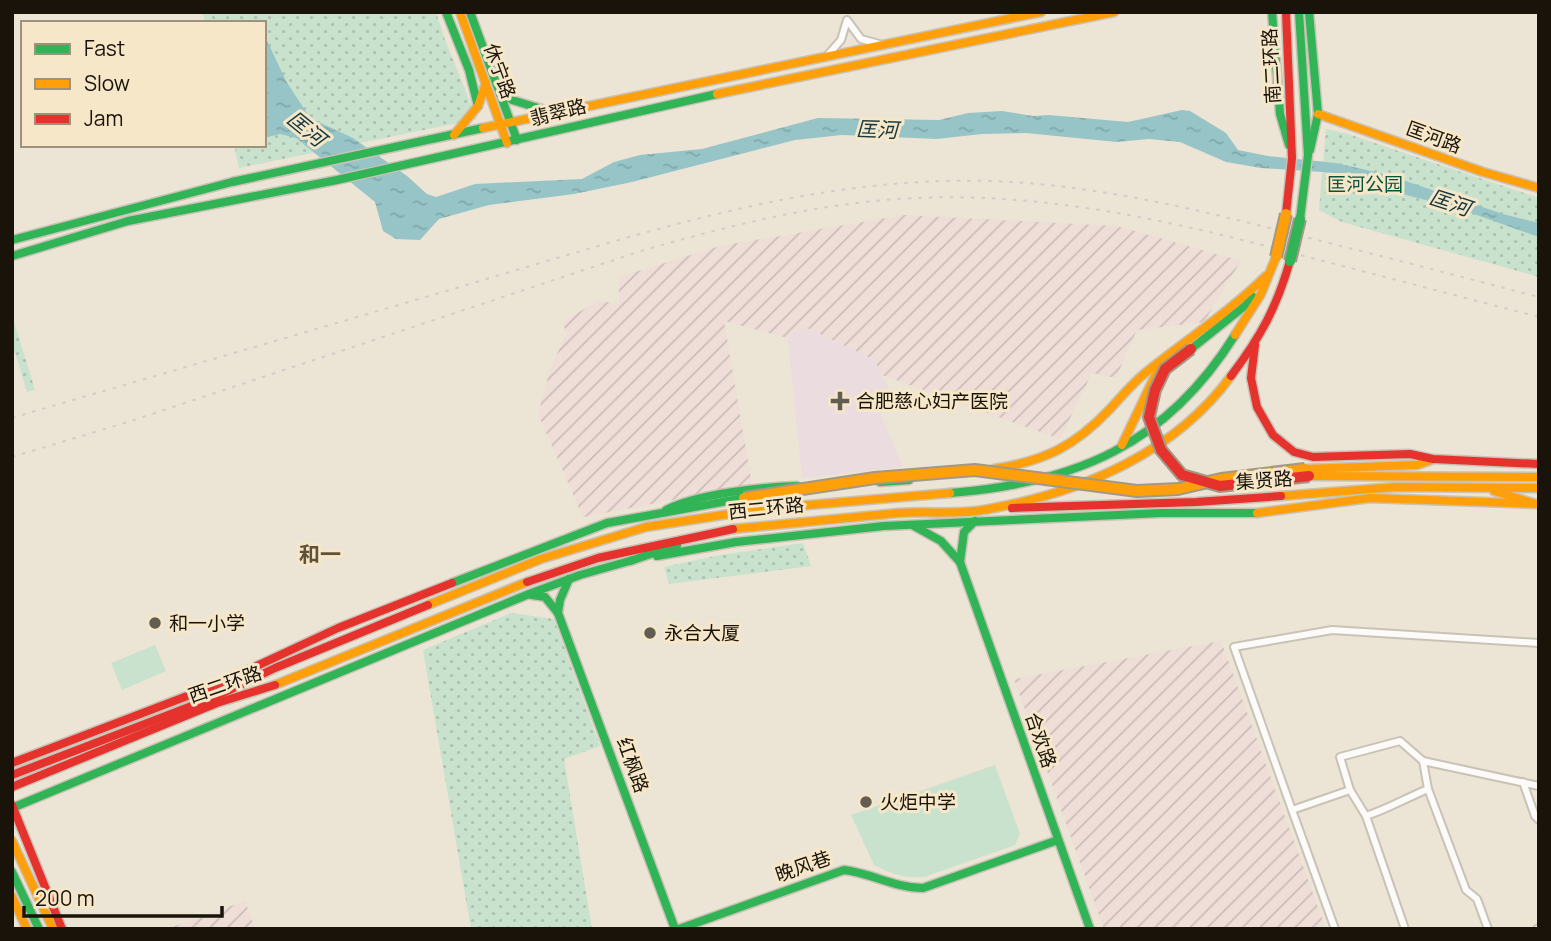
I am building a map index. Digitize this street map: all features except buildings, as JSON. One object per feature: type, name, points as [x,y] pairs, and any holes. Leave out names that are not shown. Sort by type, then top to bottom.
[{"type":"main road","points":[[446,12],[453,35],[476,86],[478,106]]},
{"type":"main road","name":"休宁路","points":[[460,12],[486,83],[512,141]]},
{"type":"main road","name":"休宁路","points":[[470,12],[498,88],[506,124]]},
{"type":"main road","name":"翡翠路","points":[[12,240],[315,163],[1041,12]]},
{"type":"main road","name":"翡翠路","points":[[12,256],[128,221],[337,180],[656,107],[1114,12]]},
{"type":"main road","points":[[1267,12],[1273,18],[1280,114],[1292,158]]},
{"type":"main road","name":"南二环路","points":[[1286,12],[1292,118],[1292,158],[1286,214]]},
{"type":"main road","name":"南二环路","points":[[1299,12],[1313,115]]},
{"type":"main road","points":[[1310,12],[1313,115]]},
{"type":"main road","points":[[454,135],[478,106],[486,83]]},
{"type":"main road","points":[[498,88],[512,100],[558,113]]},
{"type":"main road","name":"西二环路","points":[[165,720],[286,682],[526,582],[607,556],[724,530],[887,514],[992,509],[1068,489],[1101,477],[1152,450],[1199,412],[1225,385],[1255,342],[1278,301],[1290,261],[1307,175],[1313,115]]},
{"type":"main road","name":"匡河路","points":[[1313,115],[1365,129],[1485,174],[1539,188]]},
{"type":"main road","name":"西二环路","points":[[165,720],[275,668],[541,559],[647,527],[761,509],[976,491],[1026,484],[1075,470],[1114,452],[1154,426],[1208,373],[1261,294],[1276,257],[1286,214]]},
{"type":"main road","points":[[1270,271],[1246,305],[1165,369],[1155,390],[1149,417],[1161,450],[1182,475],[1220,486],[1307,472],[1539,477]]},
{"type":"main road","points":[[664,511],[679,503],[765,487],[896,482],[1025,465],[1055,454],[1078,442],[1142,375],[1243,300],[1270,271]]},
{"type":"main road","points":[[1255,342],[1251,378],[1255,402],[1267,427],[1285,447],[1297,454],[1313,457],[1410,454],[1433,459],[1539,464]]},
{"type":"main road","points":[[1114,452],[1125,441],[1132,428],[1156,374],[1176,351]]},
{"type":"main road","points":[[647,527],[744,498],[875,478],[975,470],[1137,491],[1178,489],[1221,479],[1417,465],[1433,459]]},
{"type":"main road","name":"集贤路","points":[[992,509],[1138,505],[1396,487],[1539,488]]},
{"type":"main road","points":[[1484,488],[1536,504]]},
{"type":"main road","name":"西二环路","points":[[12,763],[216,685],[338,628],[607,523],[744,498]]},
{"type":"main road","points":[[630,561],[736,542],[976,521],[1161,513],[1251,514],[1370,498],[1536,504]]},
{"type":"main road","points":[[1071,516],[1138,505]]},
{"type":"main road","points":[[960,562],[964,532],[976,521]]},
{"type":"main road","points":[[913,525],[941,541],[960,562]]},
{"type":"main road","points":[[62,929],[13,807],[529,594],[724,530]]},
{"type":"main road","name":"合欢路","points":[[960,562],[1090,929]]},
{"type":"main road","points":[[558,612],[569,579]]},
{"type":"main road","points":[[529,594],[545,597],[558,612]]},
{"type":"main road","name":"红枫路","points":[[558,612],[677,929]]},
{"type":"main road","points":[[216,685],[275,668]]},
{"type":"main road","points":[[12,775],[165,720]]},
{"type":"main road","points":[[12,787],[165,720]]},
{"type":"main road","name":"晚风巷","points":[[677,929],[844,870],[868,873],[903,888],[923,888],[1058,840]]},
{"type":"main road","points":[[12,841],[53,929]]},
{"type":"main road","points":[[12,872],[39,929]]},
{"type":"main road","points":[[12,897],[27,929]]},
{"type":"street","points":[[845,16],[861,39],[884,45]]},
{"type":"street","points":[[825,57],[841,40],[845,16]]},
{"type":"street","points":[[1335,929],[1234,647],[1332,630],[1539,643]]},
{"type":"street","points":[[1405,929],[1366,816],[1350,790],[1340,757],[1400,741],[1423,761],[1539,786]]},
{"type":"street","points":[[1423,761],[1428,789],[1466,890],[1477,899],[1488,929]]},
{"type":"street","points":[[1523,782],[1535,816],[1539,820]]},
{"type":"street","points":[[1366,816],[1392,807],[1401,800],[1428,789]]},
{"type":"street","points":[[1292,810],[1350,790]]},
{"type":"shaded area","points":[[904,215],[1117,226],[1241,261],[1204,322],[1137,330],[1116,378],[1092,373],[1060,439],[882,375],[874,360],[805,327],[788,338],[724,321],[752,485],[583,517],[538,414],[550,370],[566,334],[563,321],[599,301],[619,304],[619,277],[720,246]]},
{"type":"shaded area","name":"合肥慈心妇产医院","points":[[805,327],[874,360],[893,396],[877,406],[903,467],[802,478],[788,338]]},
{"type":"shaded area","points":[[1221,641],[1326,929],[1104,929],[1014,679]]},
{"type":"shaded area","points":[[245,901],[255,929],[167,929],[172,927]]},
{"type":"green space","points":[[202,12],[436,12],[477,119],[239,168],[234,147],[266,147],[266,21],[205,21]]},
{"type":"green space","name":"匡河公园","points":[[1326,129],[1539,198],[1539,277],[1342,222],[1319,210]]},
{"type":"green space","points":[[12,315],[35,390],[27,392],[15,353],[12,353]]},
{"type":"green space","points":[[803,543],[811,566],[669,584],[664,567],[720,555]]},
{"type":"green space","points":[[511,613],[554,619],[600,746],[564,759],[592,929],[471,929],[423,650]]},
{"type":"green space","points":[[155,645],[166,671],[122,690],[111,663]]},
{"type":"green space","points":[[995,765],[1020,834],[1015,845],[924,877],[898,875],[874,865],[851,815]]},
{"type":"water","name":"匡河","points":[[266,38],[286,81],[310,118],[353,138],[407,176],[427,194],[436,197],[475,184],[582,179],[614,162],[640,155],[702,149],[818,118],[939,120],[968,113],[1002,111],[1033,116],[1128,122],[1182,110],[1190,111],[1226,133],[1238,150],[1336,163],[1388,175],[1503,214],[1539,223],[1539,237],[1460,209],[1362,187],[1337,173],[1261,168],[1226,162],[1180,142],[1149,139],[1117,142],[1026,133],[937,139],[842,135],[795,140],[632,182],[574,194],[489,205],[439,219],[420,240],[396,239],[383,231],[375,202],[296,138],[280,134],[266,138]]},
{"type":"railway","points":[[12,418],[675,224],[737,209],[862,187],[991,181],[1032,183],[1112,194],[1270,228],[1539,297]]},
{"type":"railway","points":[[12,457],[131,421],[641,251],[777,216],[881,200],[966,197],[1114,212],[1260,244],[1539,317]]},
{"type":"traffic: fast","points":[[446,12],[469,70],[478,106]]},
{"type":"traffic: fast","points":[[470,12],[517,140]]},
{"type":"traffic: fast","points":[[1272,12],[1280,114],[1289,145]]},
{"type":"traffic: fast","points":[[1299,12],[1308,155],[1300,219]]},
{"type":"traffic: fast","points":[[1309,12],[1318,114],[1310,150]]},
{"type":"traffic: fast","points":[[500,90],[512,100],[555,113]]},
{"type":"traffic: fast","points":[[12,256],[128,221],[337,180],[717,94]]},
{"type":"traffic: fast","points":[[12,240],[232,182],[483,128]]},
{"type":"traffic: fast","points":[[1290,261],[1300,219]]},
{"type":"traffic: fast","points":[[1191,349],[1246,305],[1252,296]]},
{"type":"traffic: fast","points":[[950,493],[1038,480],[1077,468],[1114,452],[1148,431],[1179,405],[1208,373],[1235,335]]},
{"type":"traffic: fast","points":[[880,482],[909,480]]},
{"type":"traffic: fast","points":[[666,510],[711,496],[797,486]]},
{"type":"traffic: fast","points":[[452,583],[607,523],[744,498]]},
{"type":"traffic: fast","points":[[657,556],[736,542],[884,526],[1161,513],[1257,513]]},
{"type":"traffic: fast","points":[[960,562],[964,532],[975,521]]},
{"type":"traffic: fast","points":[[914,526],[941,541],[960,562],[1090,929]]},
{"type":"traffic: fast","points":[[630,561],[677,545]]},
{"type":"traffic: fast","points":[[12,808],[529,594],[580,575],[633,560]]},
{"type":"traffic: fast","points":[[558,613],[569,579]]},
{"type":"traffic: fast","points":[[532,595],[545,597],[558,613],[675,929]]},
{"type":"traffic: fast","points":[[679,929],[844,870],[903,886],[923,888],[1058,840]]},
{"type":"traffic: fast","points":[[12,872],[39,929]]},
{"type":"traffic: slow","points":[[460,12],[507,143]]},
{"type":"traffic: slow","points":[[483,128],[1041,12]]},
{"type":"traffic: slow","points":[[717,94],[1114,12]]},
{"type":"traffic: slow","points":[[454,135],[478,106],[486,83]]},
{"type":"traffic: slow","points":[[1318,114],[1483,172],[1539,188]]},
{"type":"traffic: slow","points":[[1276,257],[1286,214]]},
{"type":"traffic: slow","points":[[1235,335],[1261,294],[1276,257]]},
{"type":"traffic: slow","points":[[994,469],[1044,456],[1084,433],[1144,374],[1222,315],[1266,276]]},
{"type":"traffic: slow","points":[[1122,445],[1156,374],[1176,351]]},
{"type":"traffic: slow","points":[[733,529],[898,513],[982,510],[1061,491],[1094,479],[1156,447],[1209,403],[1231,376]]},
{"type":"traffic: slow","points":[[1305,469],[1417,465],[1431,460]]},
{"type":"traffic: slow","points":[[744,498],[875,478],[975,470],[1137,491],[1178,489],[1221,479],[1305,469]]},
{"type":"traffic: slow","points":[[1309,476],[1539,477]]},
{"type":"traffic: slow","points":[[1281,496],[1396,487],[1539,488]]},
{"type":"traffic: slow","points":[[1494,491],[1533,503]]},
{"type":"traffic: slow","points":[[428,605],[541,559],[646,527],[761,509],[950,493]]},
{"type":"traffic: slow","points":[[1257,513],[1370,498],[1539,504]]},
{"type":"traffic: slow","points":[[275,685],[527,582]]},
{"type":"traffic: slow","points":[[12,841],[53,929]]},
{"type":"traffic: slow","points":[[12,897],[27,929]]},
{"type":"traffic: jam","points":[[1286,12],[1292,158],[1286,214]]},
{"type":"traffic: jam","points":[[1231,376],[1266,322],[1290,261]]},
{"type":"traffic: jam","points":[[1255,345],[1251,378],[1257,407],[1273,435],[1294,452],[1313,457],[1410,454],[1433,459],[1539,464]]},
{"type":"traffic: jam","points":[[1191,349],[1165,369],[1155,390],[1149,417],[1161,450],[1182,475],[1220,486],[1309,476]]},
{"type":"traffic: jam","points":[[1012,508],[1196,502],[1281,496]]},
{"type":"traffic: jam","points":[[527,582],[598,558],[733,529]]},
{"type":"traffic: jam","points":[[12,763],[216,685],[338,628],[452,583]]},
{"type":"traffic: jam","points":[[12,775],[215,697],[275,668],[428,605]]},
{"type":"traffic: jam","points":[[12,787],[217,703],[275,685]]},
{"type":"traffic: jam","points":[[12,805],[62,929]]},
{"type":"place","name":"合肥慈心妇产医院","points":[[840,401]]},
{"type":"place","name":"和一小学","points":[[155,623]]},
{"type":"place","name":"永合大厦","points":[[650,633]]},
{"type":"place","name":"火炬中学","points":[[866,802]]},
{"type":"district","name":"和一","points":[[320,555]]}]
